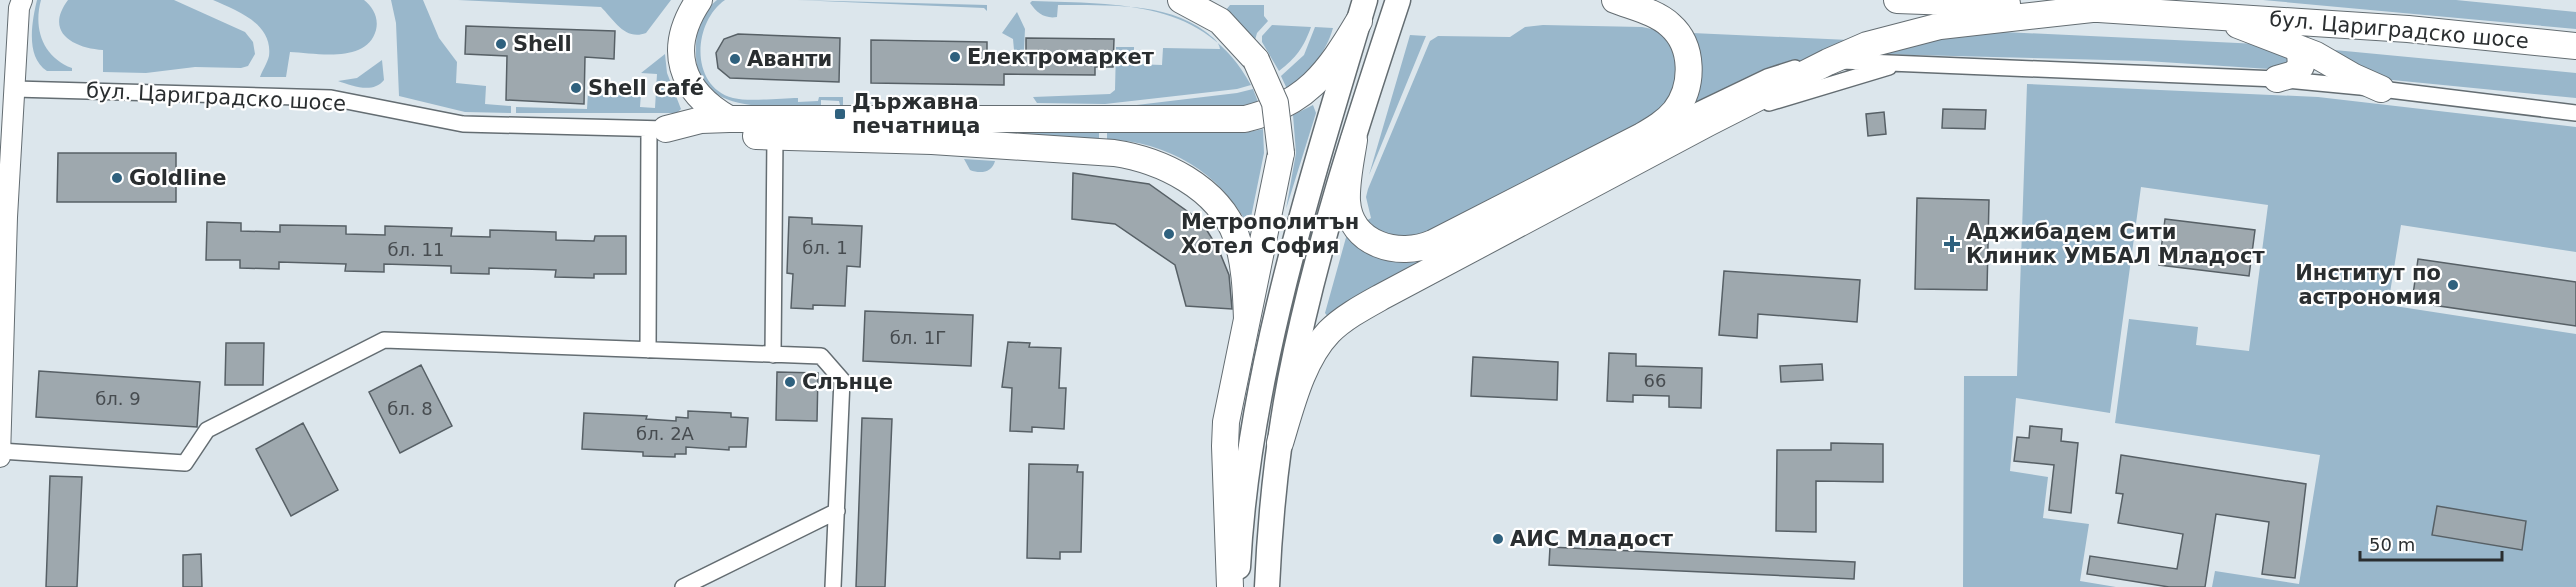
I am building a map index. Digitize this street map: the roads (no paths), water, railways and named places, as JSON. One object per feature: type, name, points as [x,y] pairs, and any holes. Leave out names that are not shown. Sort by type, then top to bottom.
[{"type":"highway","points":[[699,0],[685,27],[681,53],[682,68],[694,93],[729,119]]},
{"type":"highway","points":[[1181,0],[1220,21],[1256,60],[1275,103],[1281,153],[1226,422],[1230,587]]},
{"type":"highway","points":[[1354,140],[1347,200],[1349,212],[1354,222],[1373,242],[1397,250],[1409,251],[1433,243],[1642,136],[1667,119],[1681,100],[1688,78],[1688,57],[1682,39],[1669,23],[1615,0]]},
{"type":"highway","name":"бул. Цариградско шосе","points":[[1897,0],[2206,14],[2408,29],[2576,46]]},
{"type":"highway","points":[[1280,443],[1315,351],[1330,331],[1342,321],[1383,296],[1708,123],[1828,62],[1867,45],[1940,26],[2101,8]]},
{"type":"highway","points":[[657,129],[701,120],[729,119],[1245,119],[1286,105],[1314,86],[1338,56],[1362,11]]},
{"type":"highway","points":[[2206,14],[2294,46],[2381,88]]},
{"type":"highway","points":[[2277,80],[2294,74],[2301,66],[2300,54],[2294,46]]},
{"type":"highway","points":[[657,129],[699,136],[932,141],[1136,156],[1157,164],[1190,182],[1215,205],[1232,228],[1246,284],[1247,319]]},
{"type":"main road","points":[[1267,587],[1280,443],[1302,324],[1354,140],[1398,0]]},
{"type":"main road","points":[[1237,587],[1249,467],[1274,326],[1304,209],[1362,11]]},
{"type":"street","points":[[0,457],[7,217],[19,3]]},
{"type":"street","points":[[1642,136],[1767,77],[1795,68],[1828,62],[2111,70],[2277,80],[2381,88],[2576,113]]},
{"type":"street","points":[[1708,123],[1898,65]]},
{"type":"street","name":"бул. Цариградско шосе","points":[[15,89],[331,98],[463,124],[657,129]]},
{"type":"street","points":[[648,350],[657,129]]},
{"type":"street","points":[[773,355],[775,136]]},
{"type":"street","points":[[0,451],[185,463],[207,430],[384,340],[820,356],[842,380],[833,587]]},
{"type":"street","points":[[683,587],[837,511]]},
{"type":"place","name":"Shell","points":[[501,44]]},
{"type":"place","name":"Електромаркет","points":[[955,57]]},
{"type":"place","name":"Аванти","points":[[735,59]]},
{"type":"place","name":"Shell café","points":[[576,88]]},
{"type":"place","name":"Държавна печатница","points":[[840,114]]},
{"type":"place","name":"Goldline","points":[[117,178]]},
{"type":"place","name":"Метрополитън Хотел София","points":[[1169,234]]},
{"type":"place","name":"Аджибадем Сити Клиник УМБАЛ Младост","points":[[1952,244]]},
{"type":"place","name":"Институт по астрономия","points":[[2453,285]]},
{"type":"place","name":"Слънце","points":[[790,382]]},
{"type":"place","name":"АИС Младост","points":[[1498,539]]}]
